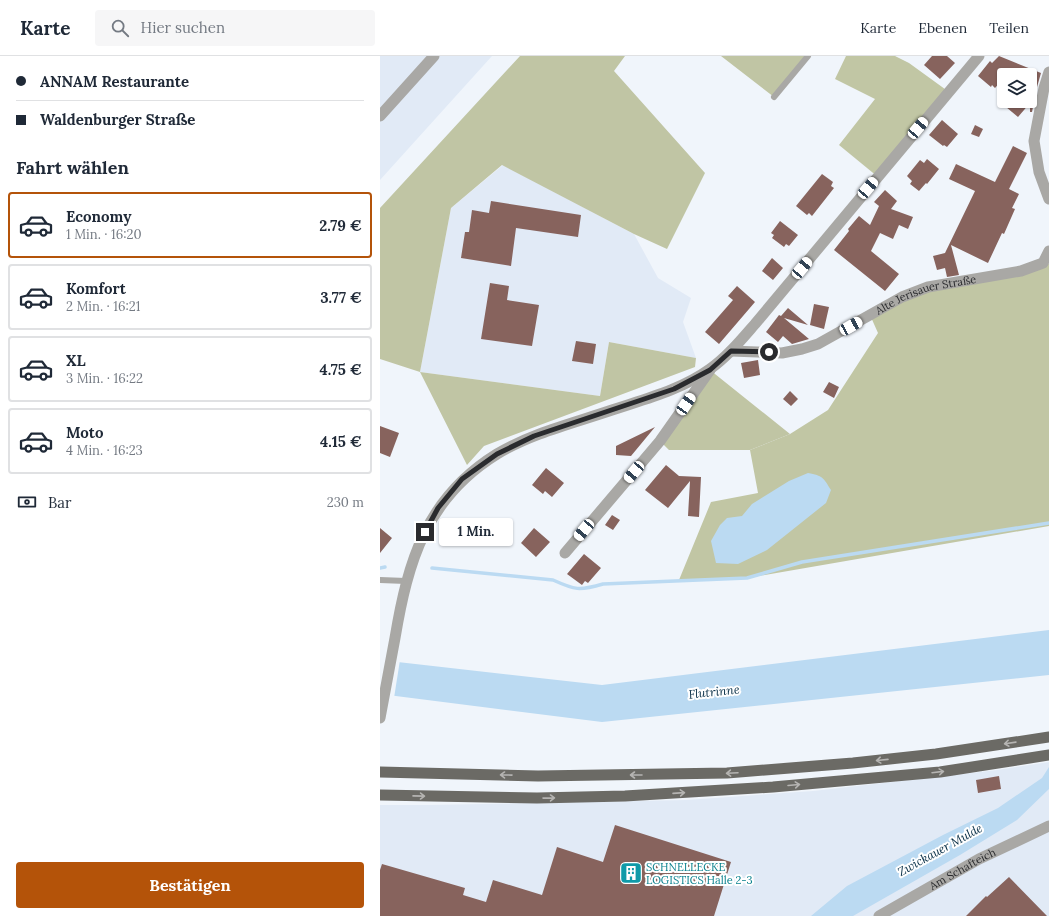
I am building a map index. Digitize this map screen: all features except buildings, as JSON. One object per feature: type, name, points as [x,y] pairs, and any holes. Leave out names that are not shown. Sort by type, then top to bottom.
[{"type":"main road","points":[[380,772],[538,776],[727,773],[936,754],[1049,737]]},
{"type":"main road","points":[[380,795],[537,798],[641,795],[774,787],[940,772],[1045,756]]},
{"type":"street","points":[[380,116],[434,56]]},
{"type":"street","points":[[565,553],[660,441],[710,370],[731,351],[979,56]]},
{"type":"street","points":[[1049,72],[1044,88],[1034,141],[1039,172],[1049,199]]},
{"type":"street","name":"Alte Jerisauer Straße","points":[[731,351],[782,353],[818,344],[902,297],[928,287],[1021,271],[1046,263],[1049,251]]},
{"type":"street","points":[[380,718],[402,595],[419,544],[438,508],[462,479],[497,454],[534,436],[674,389],[710,370]]},
{"type":"street","name":"Am Schafteich","points":[[879,916],[979,859],[1049,826]]},
{"type":"lane","points":[[774,98],[808,56]]},
{"type":"lane","points":[[380,580],[406,582]]},
{"type":"shaded area","points":[[380,56],[492,56],[380,180]]},
{"type":"shaded area","points":[[503,165],[634,234],[658,278],[691,298],[683,322],[696,358],[609,342],[600,396],[420,372],[451,208]]},
{"type":"shaded area","points":[[1049,762],[1049,916],[380,916],[380,805],[686,800],[813,791],[997,770]]},
{"type":"green space","points":[[520,56],[625,56],[614,71],[705,173],[667,249],[634,234],[502,165],[451,208],[420,372],[380,359],[380,208]]},
{"type":"green space","points":[[721,56],[808,56],[774,97]]},
{"type":"green space","points":[[846,56],[895,56],[909,63],[949,92],[878,177],[839,145],[875,99],[835,79]]},
{"type":"green space","points":[[1043,263],[1049,264],[1049,526],[747,578],[679,580],[711,502],[758,493],[750,450],[790,434],[828,410],[878,333],[870,315],[902,297]]},
{"type":"green space","points":[[609,342],[696,358],[695,367],[484,446],[467,465],[420,372],[600,396]]},
{"type":"green space","points":[[710,370],[790,434],[750,450],[669,450],[660,441]]},
{"type":"water","points":[[808,473],[822,478],[831,490],[826,503],[767,550],[738,564],[716,563],[711,541],[720,525],[727,518],[742,516],[752,504],[789,481]]},
{"type":"water","name":"Flutrinne","points":[[1049,630],[1049,675],[602,722],[380,694],[380,660],[602,685]]},
{"type":"water","name":"Zwickauer Mulde","points":[[1049,767],[1049,789],[1017,820],[960,855],[853,916],[811,916],[847,886],[943,835],[998,808],[1042,778]]},
{"type":"pier","points":[[380,658],[400,660],[394,698],[380,696]]},
{"type":"waterway","points":[[432,568],[553,580],[572,588],[588,588],[603,584],[747,578],[802,562],[1049,523]]},
{"type":"waterway","points":[[380,568],[385,567]]},
{"type":"place","name":"SCHNELLECKE LOGISTICS Halle 2-3","points":[[631,873]]},
{"type":"route","points":[[425,532],[438,508],[462,479],[497,454],[534,436],[674,389],[710,370],[731,351],[769,352]]}]
